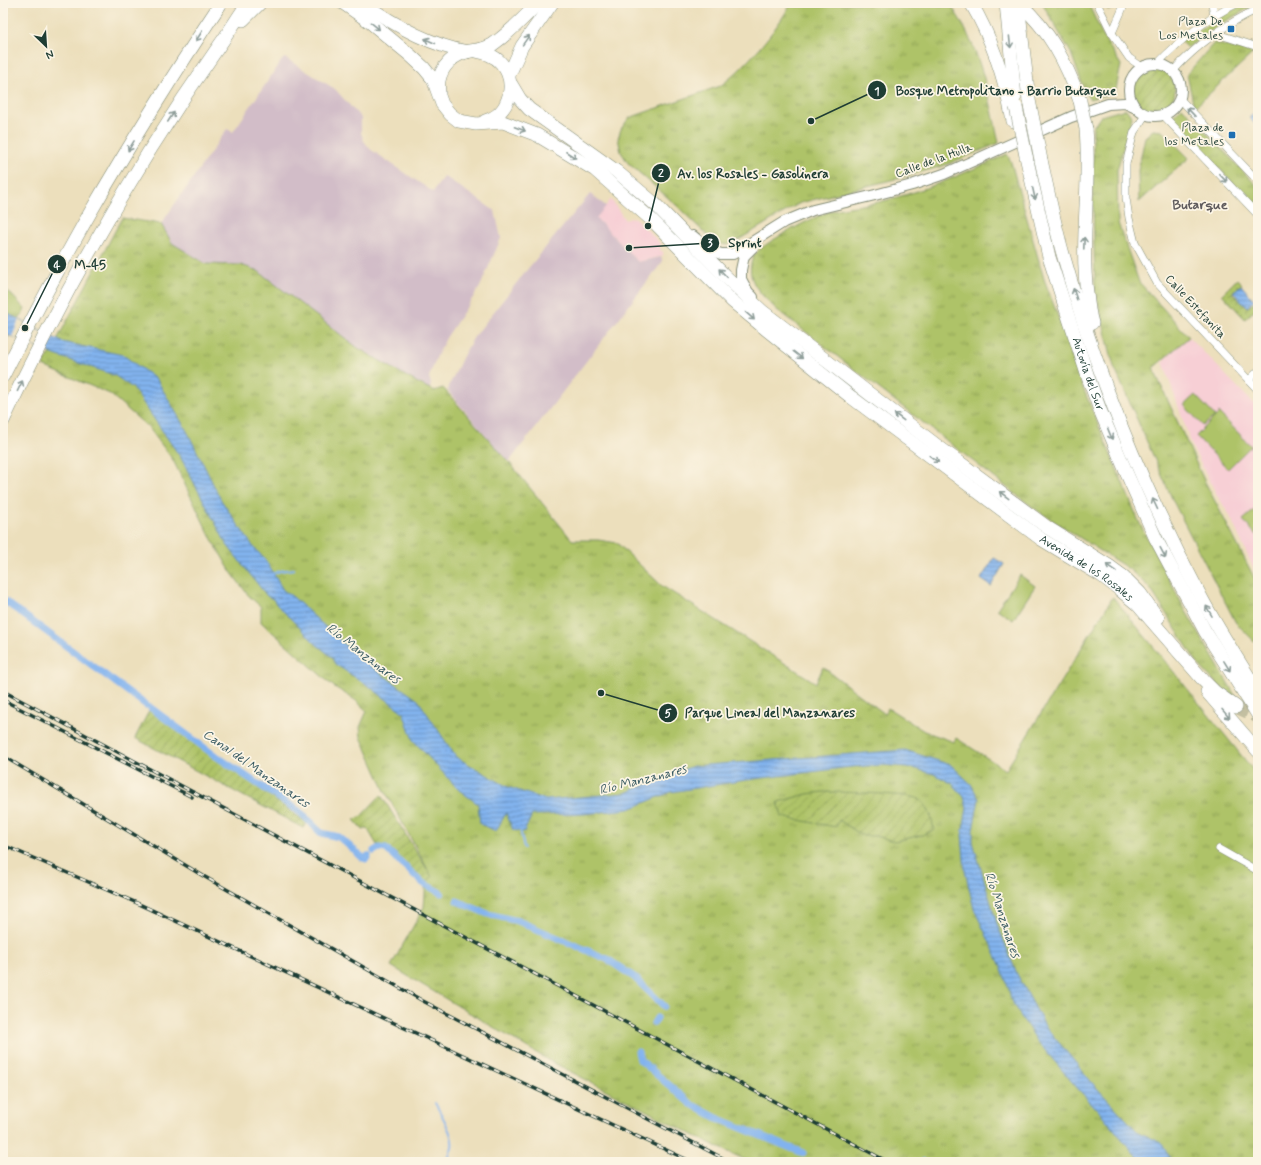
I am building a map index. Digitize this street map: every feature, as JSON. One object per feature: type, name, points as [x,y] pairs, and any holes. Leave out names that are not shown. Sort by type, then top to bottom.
[{"type":"highway","points":[[3,376],[90,213],[170,81],[221,3]]},
{"type":"highway","points":[[3,421],[52,321],[106,222],[142,161],[190,87],[248,3]]},
{"type":"highway","points":[[227,34],[260,3]]},
{"type":"highway","points":[[343,3],[370,22],[424,68],[433,79],[441,102],[450,114],[460,121],[476,124],[493,119],[504,108],[510,96],[510,79],[522,46],[552,3]]},
{"type":"highway","points":[[363,3],[402,27],[432,42],[450,49],[490,54],[501,62],[510,79]]},
{"type":"highway","points":[[441,102],[438,85],[442,71],[446,64],[458,55],[490,46],[506,34],[538,3]]},
{"type":"highway","points":[[971,3],[993,46],[1013,106]]},
{"type":"highway","name":"Autovía del Sur","points":[[1006,3],[1013,106],[1049,257],[1078,348],[1103,417],[1156,539],[1205,630],[1257,713]]},
{"type":"highway","points":[[1018,3],[1037,21],[1049,36],[1064,61],[1080,101],[1086,129],[1088,148],[1084,253],[1085,282],[1090,315],[1114,392],[1120,423]]},
{"type":"highway","name":"Autovía del Sur","points":[[1018,3],[1029,100],[1062,254],[1106,388],[1143,477],[1184,564],[1202,599],[1258,692]]},
{"type":"highway","name":"Avenida de los Rosales","points":[[510,79],[520,99],[529,109],[616,171],[655,204],[724,275],[762,311],[814,352],[1048,528],[1124,577],[1154,610],[1181,655]]},
{"type":"highway","name":"Avenida de los Rosales","points":[[476,124],[503,122],[537,135],[595,170],[653,221],[732,301],[767,330],[851,397],[1041,540],[1102,576],[1137,604],[1204,681],[1215,692],[1236,707]]},
{"type":"highway","points":[[1119,589],[1258,751]]},
{"type":"street","points":[[1097,3],[1112,33],[1129,58],[1142,67]]},
{"type":"street","points":[[1112,33],[1125,3]]},
{"type":"street","points":[[1212,3],[1214,17]]},
{"type":"street","points":[[1157,64],[1176,44],[1195,29],[1238,3]]},
{"type":"street","points":[[1173,71],[1187,56],[1214,33],[1238,18],[1258,9]]},
{"type":"street","points":[[1214,33],[1258,47]]},
{"type":"street","points":[[1152,64],[1168,67],[1179,79],[1181,89],[1180,99],[1173,109],[1164,114],[1155,116],[1146,114],[1125,103],[1108,104],[1122,94],[1135,72],[1142,67],[1152,64]]},
{"type":"street","points":[[1131,80],[1129,94],[1131,101],[1136,108]]},
{"type":"street","points":[[1180,99],[1258,181]]},
{"type":"street","name":"Calle de la Hulla","points":[[766,234],[784,222],[813,210],[912,185],[944,174],[1071,117],[1108,104]]},
{"type":"street","name":"Calle Estefanita","points":[[1146,114],[1134,132],[1126,164],[1126,198],[1135,243],[1157,283],[1258,390]]},
{"type":"street","points":[[1164,114],[1258,215]]},
{"type":"street","points":[[655,204],[710,250],[721,254],[733,254],[766,234]]},
{"type":"street","points":[[766,234],[744,256],[741,270],[742,279],[748,292],[814,352]]},
{"type":"street","points":[[1249,380],[1258,372]]},
{"type":"street","points":[[1219,849],[1258,871]]},
{"type":"shaded area","points":[[285,58],[335,89],[361,118],[361,133],[364,141],[370,149],[433,192],[444,176],[495,211],[501,238],[480,287],[446,338],[437,356],[429,377],[431,384],[429,391],[203,268],[172,243],[161,224],[227,129],[233,132],[282,60]]},
{"type":"shaded area","points":[[590,194],[606,206],[596,218],[638,262],[661,257],[663,261],[509,462],[447,390],[474,337]]},
{"type":"shaded area","points":[[611,199],[625,220],[634,217],[661,244],[660,251],[663,251],[663,256],[638,262],[596,218]]},
{"type":"shaded area","points":[[1189,337],[1258,408],[1258,579],[1229,514],[1218,497],[1193,449],[1163,362],[1174,349]]},
{"type":"green space","points":[[791,3],[949,3],[968,35],[982,70],[999,143],[943,166],[800,203],[733,243],[726,245],[714,242],[674,203],[628,163],[621,152],[618,138],[621,129],[629,118],[720,86],[729,79],[749,60],[778,25]]},
{"type":"green space","points":[[1042,3],[1088,3],[1104,38],[1121,65],[1116,89],[1106,95],[1089,99],[1071,53]]},
{"type":"green space","points":[[1105,3],[1119,3],[1114,9],[1108,10]]},
{"type":"green space","points":[[1245,3],[1258,3],[1222,23],[1187,48],[1180,41]]},
{"type":"green space","points":[[1214,43],[1253,53],[1194,108],[1187,74]]},
{"type":"green space","points":[[1150,69],[1158,69],[1169,75],[1175,86],[1175,94],[1169,105],[1158,111],[1150,111],[1139,105],[1133,94],[1133,86],[1139,75]]},
{"type":"green space","points":[[1182,107],[1258,187],[1258,209],[1171,118]]},
{"type":"green space","points":[[1126,109],[1132,117],[1117,170],[1118,223],[1139,282],[1189,337],[1153,368],[1203,478],[1258,585],[1258,645],[1236,623],[1174,503],[1114,367],[1095,291],[1093,127],[1101,116]]},
{"type":"green space","points":[[1153,130],[1162,131],[1189,158],[1139,202],[1138,171],[1145,137]]},
{"type":"green space","points":[[1007,154],[1011,162],[1044,279],[1067,340],[1077,373],[1107,446],[1140,524],[1184,608],[1236,697],[1218,685],[1198,664],[1150,588],[1129,569],[1035,509],[776,309],[760,292],[752,280],[751,265],[753,257],[757,251],[776,238],[813,218],[846,207],[871,204],[923,189],[943,182]]},
{"type":"green space","points":[[122,218],[161,224],[172,243],[206,264],[241,265],[258,271],[358,348],[434,391],[443,388],[509,462],[572,540],[598,540],[617,543],[662,586],[816,683],[823,667],[885,714],[888,708],[924,731],[954,742],[956,738],[1006,770],[1113,597],[1258,776],[1258,1162],[750,1162],[701,1139],[550,1061],[391,966],[424,907],[427,868],[385,791],[361,737],[360,727],[367,711],[355,700],[333,686],[261,622],[261,607],[248,595],[231,572],[210,536],[173,460],[149,428],[110,394],[43,366]]},
{"type":"green space","points":[[1237,279],[1242,284],[1232,293],[1247,308],[1256,301],[1258,303],[1258,307],[1245,319],[1222,294]]},
{"type":"green space","points":[[3,286],[25,309],[3,345]]},
{"type":"green space","points":[[1195,395],[1215,416],[1203,426],[1184,405]]},
{"type":"green space","points":[[1219,413],[1251,446],[1228,469],[1196,436]]},
{"type":"green space","points":[[1258,507],[1258,535],[1257,536],[1243,520]]},
{"type":"green space","points":[[1020,575],[1035,586],[1013,620],[997,609]]},
{"type":"green space","points":[[150,709],[307,823],[303,828],[135,738]]},
{"type":"green space","points":[[823,792],[850,792],[917,798],[928,809],[934,830],[922,835],[895,841],[875,836],[863,836],[839,820],[836,827],[782,817],[778,802],[807,794]]},
{"type":"green space","points":[[381,795],[432,877],[426,882],[387,846],[377,845],[367,828],[363,830],[354,820],[361,816]]},
{"type":"water","points":[[1258,110],[1258,121],[1255,124],[1249,118]]},
{"type":"water","points":[[1241,285],[1254,300],[1247,307],[1233,292]]},
{"type":"water","points":[[3,311],[62,342],[123,355],[157,380],[188,433],[221,500],[252,545],[266,561],[283,590],[293,597],[359,658],[418,700],[456,757],[508,787],[546,800],[625,793],[693,766],[905,750],[951,765],[971,784],[979,799],[973,830],[973,842],[997,924],[1016,972],[1045,1026],[1094,1085],[1138,1132],[1162,1143],[1171,1160],[1174,1162],[1144,1162],[1138,1158],[1038,1042],[1012,1003],[1008,986],[999,962],[974,909],[965,871],[962,835],[967,808],[964,797],[953,784],[934,774],[908,767],[882,765],[851,767],[746,780],[671,792],[629,809],[584,814],[532,815],[524,832],[513,830],[506,813],[496,831],[480,824],[478,804],[459,790],[413,740],[403,712],[370,687],[335,664],[332,657],[316,644],[277,605],[273,599],[267,596],[227,545],[181,458],[133,388],[114,375],[55,355],[3,333]]},
{"type":"water","points":[[994,558],[1004,564],[991,586],[981,579]]},
{"type":"pier","points":[[19,320],[53,338],[46,351],[12,337]]},
{"type":"waterway","points":[[272,574],[294,569]]},
{"type":"waterway","name":"Canal del Manzanares","points":[[3,600],[17,610]]},
{"type":"waterway","name":"Canal del Manzanares","points":[[21,613],[146,705]]},
{"type":"waterway","name":"Canal del Manzanares","points":[[151,708],[213,754],[300,812],[321,833],[339,837],[363,858],[366,859],[368,856]]},
{"type":"waterway","points":[[520,829],[524,848]]},
{"type":"waterway","name":"Canal del Manzanares","points":[[374,851],[379,848],[386,849],[423,883],[441,893]]},
{"type":"waterway","name":"Canal del Manzanares","points":[[457,901],[488,914],[518,921],[607,959],[634,977],[664,1006]]},
{"type":"waterway","name":"Canal del Manzanares","points":[[654,1023],[657,1018]]},
{"type":"waterway","name":"Canal del Manzanares","points":[[638,1052],[640,1060],[691,1104],[717,1118],[803,1153]]},
{"type":"waterway","points":[[435,1103],[450,1132],[452,1146],[448,1162]]},
{"type":"tunnel","points":[[1236,707],[1258,717]]},
{"type":"railway","points":[[3,691],[888,1162]]},
{"type":"railway","points":[[3,700],[192,797]]},
{"type":"railway","points":[[3,756],[205,877],[423,1001],[730,1162]]},
{"type":"railway","points":[[3,845],[137,903],[692,1162]]},
{"type":"place","name":"Plaza De Los Metales","points":[[1231,29]]},
{"type":"place","name":"Bosque Metropolitano - Barrio Butarque","points":[[811,121]]},
{"type":"place","name":"Plaza de los Metales","points":[[1232,135]]},
{"type":"place","name":"Av. los Rosales - Gasolinera","points":[[648,226]]},
{"type":"place","name":"Sprint","points":[[629,248]]},
{"type":"place","name":"M-45","points":[[25,328]]},
{"type":"place","name":"Parque Lineal del Manzanares","points":[[601,693]]},
{"type":"district","name":"Butarque","points":[[1200,205]]},
{"type":"water label","name":"Río Manzanares","points":[[363,654]]},
{"type":"water label","name":"Río Manzanares","points":[[643,780]]},
{"type":"water label","name":"Río Manzanares","points":[[1002,915]]}]
